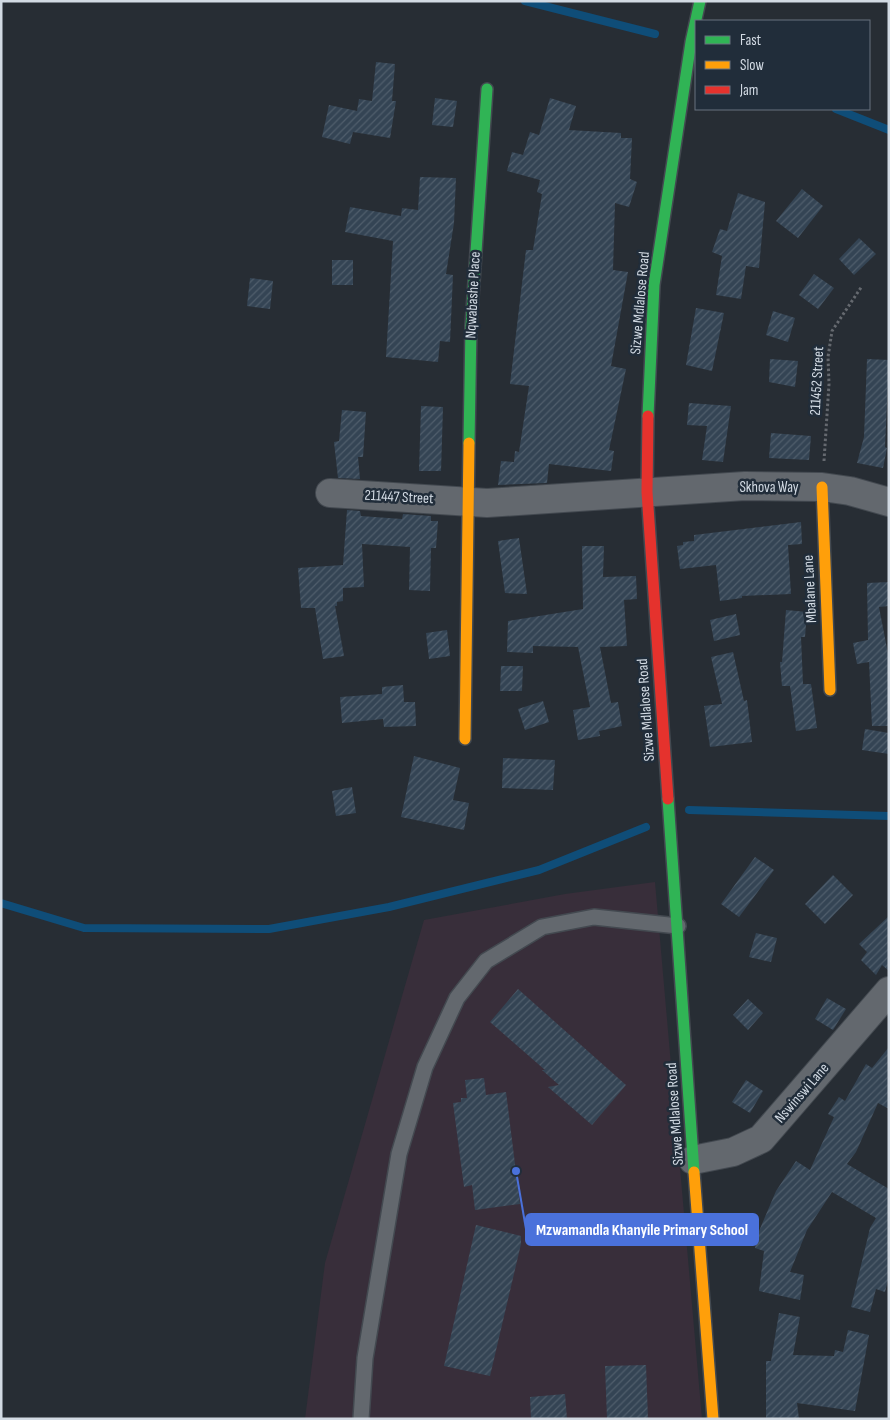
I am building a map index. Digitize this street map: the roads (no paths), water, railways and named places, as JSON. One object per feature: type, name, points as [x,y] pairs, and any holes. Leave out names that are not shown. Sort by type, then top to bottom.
[{"type":"street","name":"Sizwe Mdlalose Road","points":[[696,20],[700,1]]},
{"type":"street","name":"Sizwe Mdlalose Road","points":[[695,24],[654,285],[648,394],[647,492],[693,1160],[713,1419]]},
{"type":"street","name":"Nqwabashe Place","points":[[465,739],[471,326],[487,89]]},
{"type":"street","name":"Skhova Way","points":[[647,492],[745,486],[822,487],[850,490],[889,502]]},
{"type":"street","name":"Mbalane Lane","points":[[822,487],[830,690]]},
{"type":"street","points":[[467,500],[487,503],[563,500],[647,492]]},
{"type":"street","name":"211447 Street","points":[[330,493],[467,500]]},
{"type":"street","name":"Nswinswi Lane","points":[[693,1160],[734,1152],[761,1139],[889,991]]},
{"type":"lane","points":[[361,1419],[365,1358],[399,1154],[426,1067],[457,998],[486,961],[542,927],[594,917],[678,926]]},
{"type":"waterway","points":[[525,1],[655,34]]},
{"type":"waterway","points":[[839,110],[889,130]]},
{"type":"waterway","points":[[689,810],[889,816]]},
{"type":"waterway","points":[[1,903],[84,928],[269,929],[389,907],[539,870],[646,827]]},
{"type":"place","name":"Mzwamandla Khanyile Primary School","points":[[516,1171]]}]
